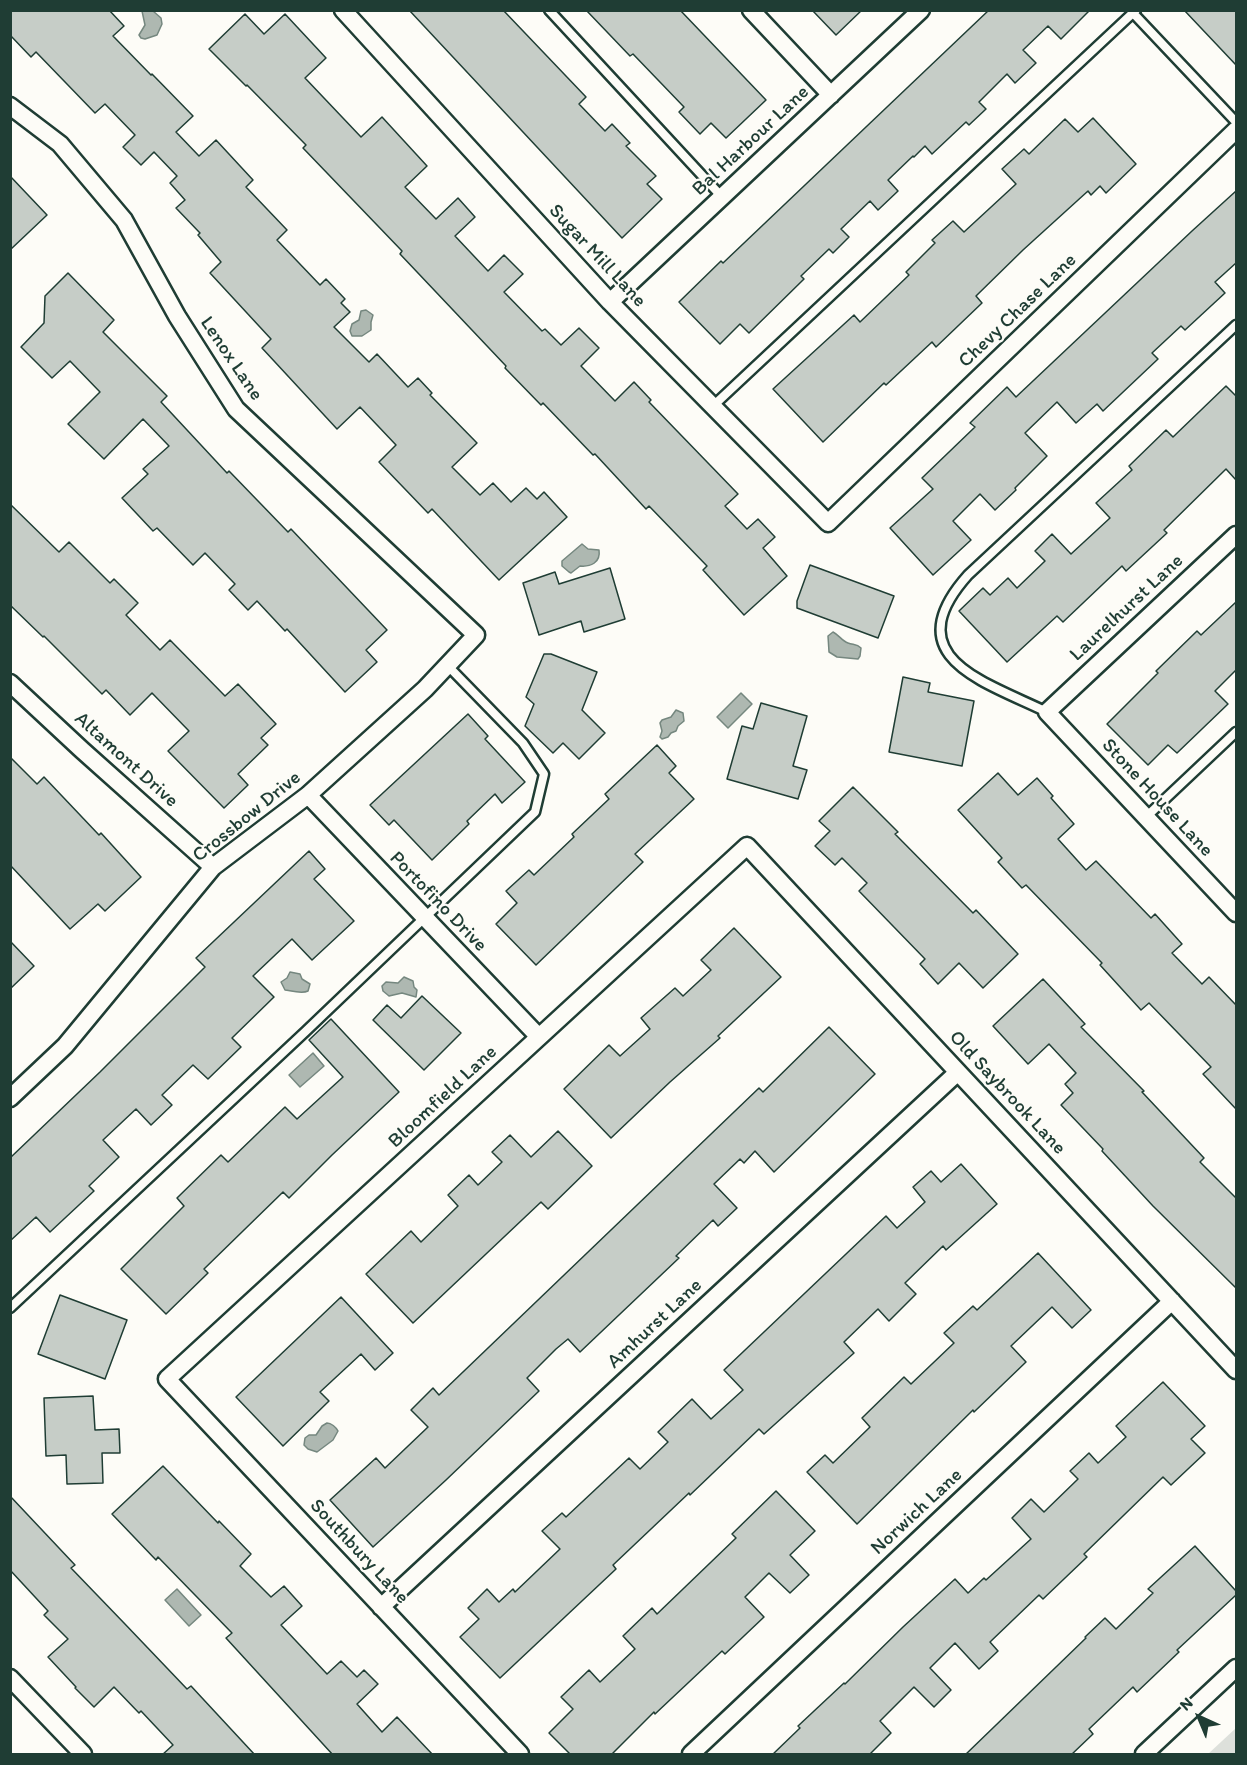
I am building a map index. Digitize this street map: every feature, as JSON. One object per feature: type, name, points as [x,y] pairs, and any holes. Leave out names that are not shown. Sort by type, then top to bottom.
[{"type":"street","name":"Sugar Mill Lane","points":[[343,10],[610,302],[828,523]]},
{"type":"street","points":[[751,10],[831,94]]},
{"type":"street","name":"Bal Harbour Lane","points":[[610,302],[921,10]]},
{"type":"street","name":"Lenox Lane","points":[[10,106],[60,144],[124,220],[177,316],[236,409],[476,635]]},
{"type":"street","name":"Chevy Chase Lane","points":[[828,523],[1236,130]]},
{"type":"street","name":"Laurelhurst Lane","points":[[1047,712],[1236,535]]},
{"type":"street","name":"Crossbow Drive","points":[[10,1098],[65,1046],[213,867],[308,795],[425,689],[476,635]]},
{"type":"street","name":"Altamont Drive","points":[[10,683],[213,867]]},
{"type":"street","name":"Stone House Lane","points":[[1047,712],[1236,913]]},
{"type":"street","name":"Portofino Drive","points":[[308,795],[539,1037]]},
{"type":"street","name":"Bloomfield Lane","points":[[167,1379],[747,846]]},
{"type":"street","name":"Old Saybrook Lane","points":[[747,846],[1236,1370]]},
{"type":"street","name":"Amhurst Lane","points":[[381,1607],[958,1072]]},
{"type":"street","name":"Norwich Lane","points":[[691,1755],[1172,1301]]},
{"type":"street","name":"Southbury Lane","points":[[167,1379],[520,1755]]},
{"type":"street","points":[[1144,1755],[1236,1668]]},
{"type":"street","points":[[10,1678],[83,1755]]},
{"type":"lane","points":[[549,10],[722,197]]},
{"type":"lane","points":[[713,406],[1134,12],[1236,122]]},
{"type":"lane","points":[[1047,712],[984,682],[958,666],[943,646],[939,632],[943,610],[954,591],[968,575],[1236,325]]},
{"type":"lane","points":[[10,1308],[306,1031],[535,812],[544,774],[522,743],[448,666]]},
{"type":"lane","points":[[1146,817],[1236,732]]},
{"type":"shaded area","points":[[142,11],[153,11],[161,18],[162,24],[157,35],[145,39],[139,35],[145,25]]},
{"type":"shaded area","points":[[366,310],[373,315],[371,330],[362,336],[352,336],[350,331],[352,324],[359,320],[361,311]]},
{"type":"shaded area","points":[[582,544],[588,549],[599,550],[597,561],[587,566],[580,566],[571,573],[562,566],[562,561]]},
{"type":"shaded area","points":[[833,632],[846,642],[861,648],[858,659],[837,657],[829,652],[828,636]]},
{"type":"shaded area","points":[[741,693],[752,704],[728,728],[717,717]]},
{"type":"shaded area","points":[[676,710],[683,713],[684,721],[676,731],[662,739],[660,723],[671,717]]},
{"type":"shaded area","points":[[290,972],[300,974],[302,979],[310,984],[308,991],[285,990],[281,982]]},
{"type":"shaded area","points":[[404,977],[413,981],[417,990],[416,997],[402,993],[389,996],[383,991],[382,986],[386,982],[398,983]]},
{"type":"shaded area","points":[[313,1053],[324,1066],[300,1087],[289,1075]]},
{"type":"shaded area","points":[[327,1423],[338,1431],[333,1440],[317,1452],[308,1449],[304,1445],[305,1438],[309,1435],[316,1435]]},
{"type":"shaded area","points":[[177,1589],[201,1615],[189,1626],[165,1600]]},
{"type":"shaded area","points":[[1236,1728],[1236,1754],[1208,1754]]},
{"type":"building","points":[[10,10],[109,10],[124,26],[113,36],[193,116],[176,132],[199,156],[216,140],[253,180],[246,187],[287,230],[277,240],[320,285],[326,279],[345,299],[341,303],[350,312],[334,327],[369,362],[377,354],[408,387],[418,378],[432,393],[430,395],[477,443],[452,467],[480,495],[493,483],[511,502],[526,488],[537,499],[544,492],[567,517],[499,580],[432,509],[428,513],[379,462],[396,445],[360,407],[337,429],[262,348],[271,339],[210,273],[221,262],[198,235],[200,233],[176,208],[185,200],[170,183],[177,176],[154,152],[141,165],[123,147],[135,135],[105,104],[95,113],[36,52],[31,57],[10,35]]},
{"type":"building","points":[[409,10],[503,10],[586,97],[579,104],[605,131],[612,124],[630,143],[626,146],[656,176],[647,184],[662,199],[622,238]]},
{"type":"building","points":[[586,10],[680,10],[766,100],[726,138],[711,123],[700,134],[679,112],[684,107]]},
{"type":"building","points":[[812,10],[862,10],[836,35]]},
{"type":"building","points":[[989,10],[1090,10],[1061,39],[1048,26],[1023,50],[1036,63],[1015,83],[1007,74],[979,102],[986,109],[969,125],[966,122],[932,154],[925,146],[913,156],[888,180],[898,191],[878,210],[870,201],[841,229],[849,237],[833,253],[829,249],[801,276],[804,279],[749,333],[740,324],[720,344],[679,302]]},
{"type":"building","points":[[1184,10],[1236,10],[1236,65]]},
{"type":"building","points":[[245,14],[264,34],[285,14],[326,58],[305,78],[361,137],[382,117],[427,166],[405,187],[436,219],[458,198],[475,217],[455,236],[488,271],[504,255],[523,274],[504,292],[542,331],[545,329],[561,345],[579,328],[599,348],[581,366],[615,401],[634,382],[651,400],[649,402],[738,494],[725,506],[747,529],[758,519],[775,537],[763,548],[787,576],[744,615],[703,570],[707,566],[649,506],[646,509],[595,454],[593,455],[543,403],[541,405],[505,368],[506,366],[400,254],[402,251],[303,148],[306,145],[209,49]]},
{"type":"building","points":[[1093,118],[1136,164],[1106,193],[1100,186],[1091,195],[1088,191],[976,296],[982,303],[936,347],[932,342],[886,385],[884,383],[823,442],[773,389],[854,315],[860,322],[909,275],[906,272],[935,243],[932,240],[953,221],[964,232],[1016,184],[1002,169],[1024,149],[1029,154],[1065,119],[1078,132]]},
{"type":"building","points":[[10,176],[47,215],[10,250]]},
{"type":"building","points":[[1236,191],[1236,263],[1215,282],[1225,293],[1185,330],[1181,326],[1152,353],[1158,359],[1103,411],[1097,404],[1076,423],[1057,402],[1025,433],[1047,456],[995,510],[980,494],[953,521],[971,540],[933,575],[890,528],[933,489],[922,478],[975,427],[970,423],[1007,387],[1016,397]]},
{"type":"building","points":[[68,273],[114,320],[103,332],[167,396],[161,402],[227,473],[229,471],[288,532],[291,529],[387,630],[366,650],[377,662],[345,692],[287,629],[285,631],[257,601],[248,610],[229,590],[235,584],[205,553],[193,565],[157,528],[153,531],[122,498],[148,474],[143,469],[169,446],[143,419],[104,459],[68,424],[100,392],[70,361],[52,378],[21,347],[44,323],[45,296]]},
{"type":"building","points":[[1226,386],[1236,396],[1236,480],[1226,469],[1164,530],[1167,533],[1126,571],[1122,566],[1063,622],[1057,616],[1007,662],[959,611],[983,588],[990,595],[1008,578],[1017,588],[1045,561],[1035,551],[1052,534],[1071,554],[1110,518],[1096,503],[1132,470],[1129,466],[1166,430],[1173,437]]},
{"type":"building","points":[[10,504],[59,552],[69,542],[110,583],[114,579],[138,603],[126,615],[160,650],[170,640],[225,696],[238,684],[276,724],[261,738],[268,745],[238,774],[248,785],[224,808],[168,751],[189,731],[152,693],[130,715],[106,690],[102,694],[10,605]]},
{"type":"building","points":[[810,565],[894,596],[878,638],[797,608],[797,601]]},
{"type":"building","points":[[610,568],[625,619],[584,632],[581,621],[539,635],[523,583],[555,572],[559,584]]},
{"type":"building","points":[[1236,602],[1236,670],[1215,691],[1228,704],[1177,753],[1168,745],[1148,765],[1107,724],[1197,631],[1201,635]]},
{"type":"building","points":[[544,654],[551,654],[597,672],[582,710],[605,733],[579,759],[563,743],[553,753],[525,726],[534,704],[526,697]]},
{"type":"building","points":[[903,677],[930,683],[928,692],[974,701],[962,766],[889,752]]},
{"type":"building","points":[[761,703],[807,716],[793,766],[807,770],[798,799],[727,779],[742,726],[753,729]]},
{"type":"building","points":[[468,714],[488,736],[485,739],[525,782],[502,803],[495,794],[467,821],[469,824],[432,860],[394,820],[389,825],[370,805]]},
{"type":"building","points":[[657,745],[676,766],[669,773],[694,799],[635,854],[643,862],[536,965],[496,924],[517,903],[506,891],[529,870],[534,875],[574,837],[572,834],[609,799],[605,794]]},
{"type":"building","points":[[10,757],[37,784],[44,777],[99,835],[101,833],[141,877],[105,911],[98,904],[70,929],[10,865]]},
{"type":"building","points":[[998,773],[1018,795],[1037,778],[1074,824],[1058,839],[1086,870],[1096,861],[1151,918],[1155,914],[1182,944],[1172,953],[1202,984],[1209,977],[1236,1005],[1236,1109],[1203,1074],[1211,1067],[1149,1003],[1141,1010],[1100,965],[1102,963],[1026,885],[1022,888],[998,862],[1002,858],[958,810]]},
{"type":"building","points":[[853,787],[898,832],[895,834],[973,913],[976,910],[1018,954],[983,988],[959,963],[938,984],[920,964],[925,959],[859,891],[867,883],[842,858],[835,865],[815,846],[830,831],[819,821]]},
{"type":"building","points":[[309,851],[325,869],[314,879],[354,921],[312,960],[292,939],[253,976],[274,997],[232,1038],[241,1047],[208,1079],[193,1065],[162,1095],[172,1105],[151,1125],[136,1109],[103,1140],[119,1157],[89,1186],[94,1191],[50,1232],[36,1217],[10,1241],[10,1158],[205,967],[196,958]]},
{"type":"building","points":[[734,928],[781,977],[718,1036],[720,1038],[611,1138],[564,1089],[609,1045],[620,1056],[650,1029],[641,1018],[675,988],[683,996],[711,970],[701,960]]},
{"type":"building","points":[[10,941],[34,966],[10,989]]},
{"type":"building","points":[[1043,979],[1085,1024],[1081,1027],[1144,1091],[1142,1092],[1204,1158],[1200,1162],[1236,1198],[1236,1288],[1153,1206],[1061,1105],[1073,1093],[1065,1084],[1076,1073],[1049,1044],[1028,1064],[993,1026]]},
{"type":"building","points":[[422,996],[461,1033],[424,1070],[373,1020],[387,1005],[401,1018]]},
{"type":"building","points":[[331,1019],[399,1092],[289,1198],[283,1192],[204,1269],[208,1273],[166,1314],[121,1269],[184,1206],[177,1198],[221,1155],[228,1162],[285,1107],[297,1119],[343,1077],[309,1040]]},
{"type":"building","points":[[829,1027],[875,1074],[774,1172],[755,1151],[744,1163],[740,1159],[714,1184],[737,1208],[718,1226],[713,1220],[676,1256],[679,1258],[580,1352],[568,1339],[556,1349],[527,1378],[539,1391],[373,1547],[330,1500],[376,1458],[385,1468],[428,1427],[411,1410],[433,1388],[439,1395],[759,1088],[763,1092]]},
{"type":"building","points":[[558,1131],[592,1166],[548,1209],[541,1202],[413,1323],[366,1274],[411,1231],[421,1242],[458,1206],[448,1195],[469,1175],[478,1185],[502,1162],[492,1152],[510,1135],[531,1157]]},
{"type":"building","points":[[961,1164],[997,1204],[946,1250],[943,1246],[905,1283],[916,1294],[889,1321],[878,1309],[844,1342],[854,1353],[764,1434],[759,1429],[690,1495],[689,1493],[613,1565],[616,1569],[500,1678],[460,1637],[479,1619],[468,1608],[487,1589],[499,1602],[513,1589],[515,1592],[560,1549],[542,1531],[562,1513],[566,1517],[629,1458],[640,1469],[668,1442],[658,1432],[692,1399],[711,1419],[743,1390],[724,1370],[886,1216],[897,1228],[925,1202],[913,1187],[931,1171],[941,1182]]},
{"type":"building","points":[[1038,1253],[1091,1310],[1072,1328],[1052,1307],[1011,1346],[1026,1362],[974,1412],[973,1410],[857,1524],[807,1472],[825,1455],[833,1463],[870,1427],[862,1418],[904,1377],[911,1384],[954,1343],[944,1333],[973,1306],[977,1310]]},
{"type":"building","points":[[60,1295],[127,1320],[105,1379],[38,1354]]},
{"type":"building","points":[[341,1297],[393,1353],[375,1370],[361,1354],[320,1392],[329,1401],[283,1446],[236,1397]]},
{"type":"building","points":[[1163,1382],[1205,1426],[1191,1439],[1205,1453],[1171,1485],[1163,1477],[1084,1554],[1087,1557],[1043,1599],[1039,1595],[990,1642],[998,1651],[979,1669],[955,1643],[930,1668],[951,1690],[934,1707],[914,1687],[880,1721],[891,1733],[869,1755],[772,1755],[800,1728],[798,1726],[955,1579],[968,1593],[984,1578],[986,1580],[1031,1539],[1012,1518],[1031,1499],[1044,1512],[1078,1479],[1070,1471],[1089,1453],[1098,1463],[1126,1437],[1116,1426]]},
{"type":"building","points":[[93,1396],[95,1430],[119,1429],[120,1453],[102,1453],[103,1483],[67,1484],[66,1455],[46,1456],[44,1398]]},
{"type":"building","points":[[163,1466],[251,1554],[240,1566],[271,1597],[284,1586],[302,1606],[281,1625],[327,1674],[341,1661],[357,1677],[364,1670],[378,1684],[357,1704],[382,1732],[397,1717],[433,1755],[333,1755],[226,1638],[232,1633],[158,1557],[156,1560],[112,1514]]},
{"type":"building","points":[[776,1491],[815,1531],[790,1555],[809,1575],[790,1593],[769,1573],[745,1597],[764,1617],[725,1654],[722,1651],[655,1714],[654,1712],[611,1755],[571,1755],[549,1733],[573,1709],[561,1697],[589,1670],[600,1682],[635,1649],[623,1636],[652,1608],[657,1614],[736,1538],[732,1534]]},
{"type":"building","points":[[10,1496],[75,1565],[71,1568],[187,1689],[191,1686],[255,1755],[162,1755],[173,1745],[141,1711],[139,1713],[114,1687],[94,1707],[75,1688],[48,1657],[68,1639],[44,1615],[48,1611],[10,1570]]},
{"type":"building","points":[[1195,1546],[1236,1591],[1236,1595],[1177,1650],[1179,1652],[1137,1692],[1133,1687],[1089,1729],[1093,1734],[1071,1755],[965,1755],[1105,1618],[1116,1629],[1153,1593],[1148,1589]]}]
